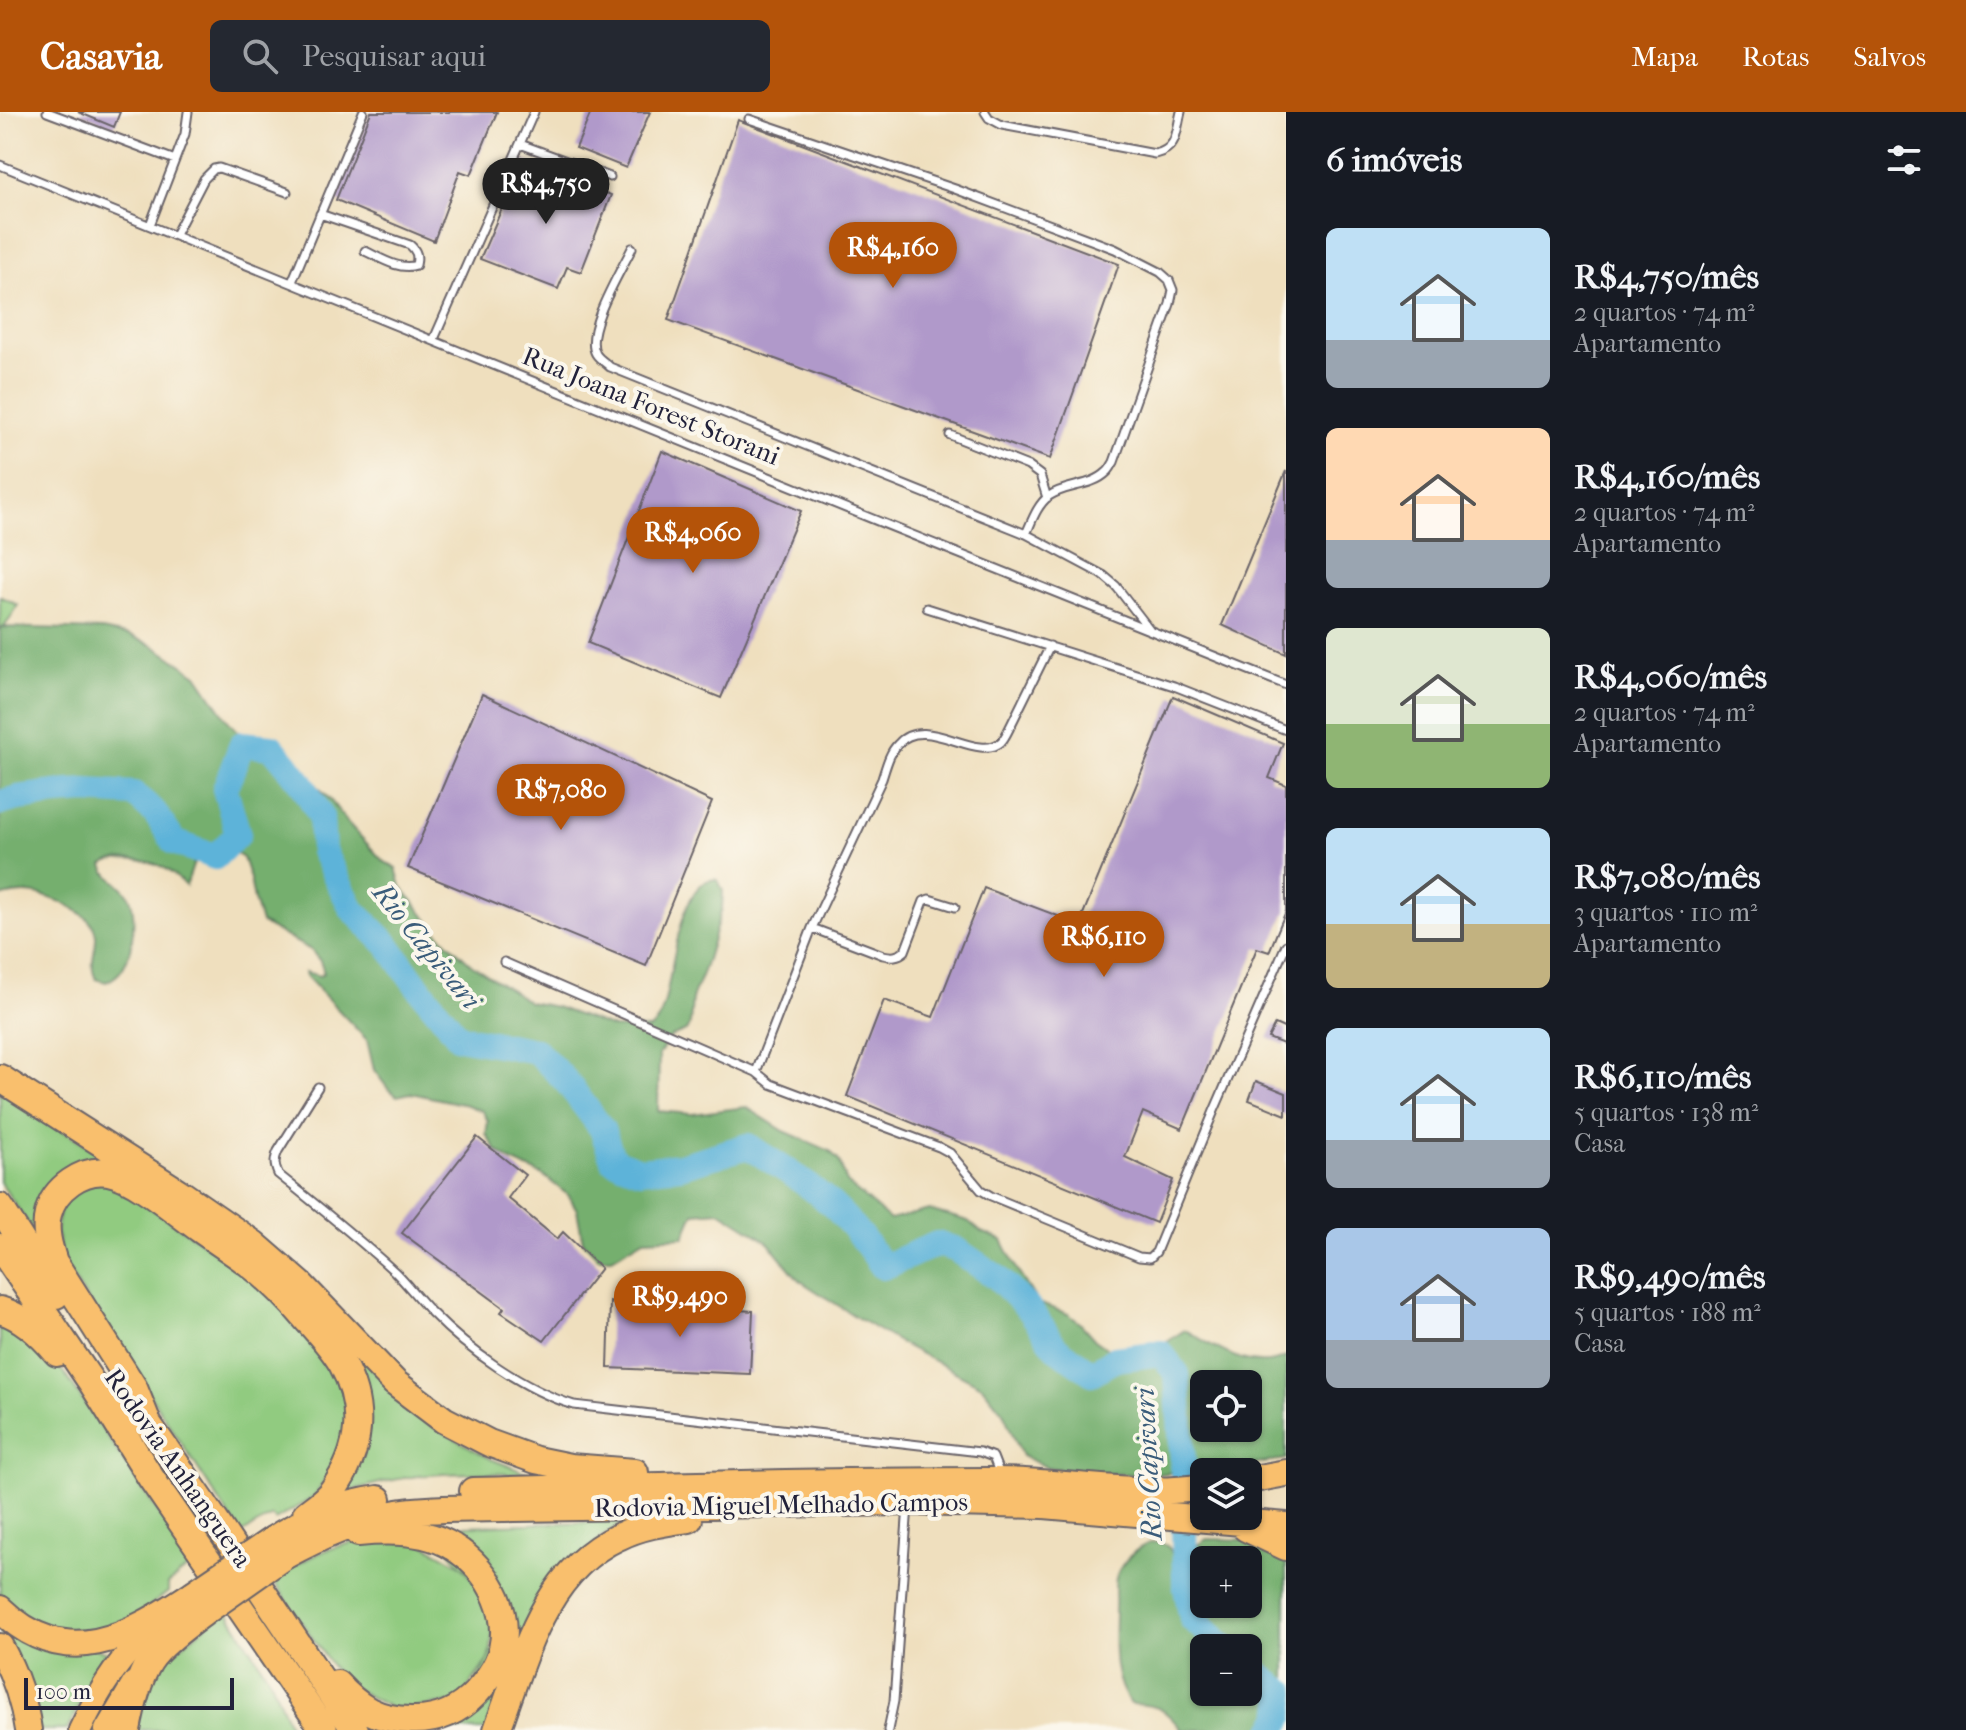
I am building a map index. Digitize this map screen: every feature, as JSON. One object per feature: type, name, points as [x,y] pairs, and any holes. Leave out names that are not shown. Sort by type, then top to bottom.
[{"type":"highway","points":[[0,1078],[254,1244],[294,1278],[395,1383],[430,1411],[462,1430],[503,1449],[570,1467],[798,1493]]},
{"type":"highway","points":[[0,1609],[14,1622],[38,1635],[56,1642],[78,1644],[100,1642],[117,1636],[190,1604],[284,1541],[332,1492],[353,1455],[357,1441],[357,1411],[349,1378],[326,1341],[295,1305],[253,1266],[139,1186],[112,1173],[93,1172],[67,1185],[52,1203],[48,1213],[49,1245],[54,1262],[134,1388],[148,1423]]},
{"type":"highway","name":"Rodovia Anhanguera","points":[[0,1207],[37,1267],[148,1423],[355,1730]]},
{"type":"highway","name":"Rodovia Anhanguera","points":[[0,1247],[92,1383],[151,1478],[324,1730]]},
{"type":"highway","points":[[0,1310],[28,1324],[46,1340],[151,1478]]},
{"type":"highway","points":[[1262,1477],[1286,1473]]},
{"type":"highway","name":"Rodovia Miguel Melhado Campos","points":[[284,1541],[319,1537],[364,1520],[401,1512],[1002,1481],[1138,1502],[1190,1514]]},
{"type":"highway","name":"Rodovia Miguel Melhado Campos","points":[[284,1541],[330,1512],[369,1500],[414,1493],[798,1493],[908,1502],[1044,1505],[1138,1502],[1190,1490]]},
{"type":"highway","points":[[497,1730],[545,1609],[566,1577],[589,1555],[618,1537],[654,1524],[798,1493]]},
{"type":"highway","name":"Rodovia Miguel Melhado Campos","points":[[1262,1524],[1286,1526]]},
{"type":"highway","points":[[1246,1530],[1286,1547]]},
{"type":"highway","points":[[281,1619],[351,1700],[365,1710],[398,1720],[446,1715],[467,1702],[485,1683],[498,1662],[503,1639],[502,1613],[495,1592],[475,1564],[452,1546],[425,1536],[396,1532],[319,1537]]},
{"type":"highway","points":[[127,1730],[136,1693],[149,1661],[170,1640],[190,1604]]},
{"type":"highway","points":[[265,1644],[295,1707],[302,1730]]},
{"type":"highway","points":[[0,1647],[19,1689],[28,1730]]},
{"type":"main road","points":[[80,1730],[122,1658],[190,1604]]},
{"type":"main road","points":[[106,1730],[149,1661]]},
{"type":"lane","points":[[47,112],[175,160]]},
{"type":"lane","points":[[150,225],[185,134],[188,112]]},
{"type":"lane","points":[[292,282],[363,112]]},
{"type":"lane","points":[[434,339],[534,112]]},
{"type":"lane","points":[[985,112],[1002,125],[1155,154],[1170,148],[1174,142],[1181,112]]},
{"type":"lane","points":[[749,119],[955,189],[1115,249],[1160,272],[1169,280],[1173,290],[1170,304],[1114,462],[1107,473],[1096,479],[1047,498],[1026,534]]},
{"type":"lane","points":[[520,144],[610,177]]},
{"type":"lane","name":"Rua Joana Forest Storani","points":[[0,165],[1286,685]]},
{"type":"lane","points":[[175,235],[204,179],[214,169],[219,168],[287,192]]},
{"type":"lane","points":[[320,214],[410,245],[418,258],[416,265],[410,267],[365,251]]},
{"type":"lane","points":[[632,248],[596,321],[592,339],[596,355],[610,367],[1026,534],[1103,575],[1116,586],[1151,632]]},
{"type":"lane","points":[[950,435],[1028,466],[1040,475],[1047,498]]},
{"type":"lane","points":[[927,608],[1174,686],[1286,730]]},
{"type":"lane","points":[[756,1072],[812,928],[899,741],[922,732],[986,748],[1000,743],[1050,646]]},
{"type":"lane","points":[[812,928],[883,955],[900,956],[905,951],[926,899],[955,907]]},
{"type":"lane","points":[[504,962],[756,1072],[771,1084],[950,1153],[981,1190],[991,1196],[1139,1257],[1150,1258],[1156,1252],[1286,945]]},
{"type":"lane","points":[[318,1087],[278,1151],[275,1167],[278,1174],[398,1275],[467,1346],[528,1386],[574,1405],[988,1453],[996,1462],[1002,1481]]},
{"type":"lane","points":[[888,1730],[894,1701],[908,1502]]},
{"type":"green space","points":[[0,596],[18,605],[3,628],[0,627]]},
{"type":"green space","points":[[0,627],[102,630],[131,636],[152,645],[197,675],[229,722],[249,744],[290,762],[311,779],[383,861],[396,868],[401,886],[439,934],[471,964],[529,1002],[556,1007],[613,1028],[650,1029],[662,1011],[686,910],[694,893],[705,882],[718,880],[723,891],[722,908],[692,999],[690,1024],[686,1031],[671,1037],[659,1054],[658,1111],[692,1114],[746,1107],[784,1131],[830,1151],[839,1161],[847,1183],[890,1220],[929,1210],[968,1221],[981,1232],[1002,1240],[1038,1303],[1068,1314],[1111,1351],[1128,1354],[1153,1351],[1185,1330],[1246,1360],[1273,1361],[1286,1357],[1286,1459],[1262,1463],[1262,1458],[1190,1458],[1190,1471],[1149,1475],[1086,1473],[1046,1467],[1022,1456],[1003,1412],[982,1386],[900,1343],[799,1280],[767,1241],[720,1211],[694,1213],[684,1237],[644,1239],[612,1258],[598,1258],[583,1242],[577,1210],[569,1196],[543,1175],[511,1161],[496,1150],[486,1134],[488,1121],[482,1111],[411,1093],[397,1096],[389,1090],[374,1070],[367,1040],[306,976],[305,972],[320,976],[324,973],[320,961],[311,950],[261,923],[243,858],[222,845],[196,857],[186,886],[166,869],[153,863],[125,859],[103,865],[128,893],[133,916],[127,960],[117,975],[106,982],[96,979],[94,974],[96,936],[87,919],[56,900],[19,893],[0,897]]},
{"type":"green space","points":[[0,1091],[106,1157],[76,1164],[58,1177],[34,1224],[30,1226],[0,1182]]},
{"type":"green space","points":[[110,1181],[240,1268],[300,1322],[346,1392],[347,1447],[314,1497],[275,1520],[272,1516],[241,1534],[64,1264],[56,1231],[62,1203],[85,1183]]},
{"type":"green space","points":[[275,1272],[427,1423],[491,1459],[529,1474],[426,1475],[338,1494],[363,1406]]},
{"type":"green space","points":[[0,1319],[47,1352],[67,1377],[193,1564],[168,1584],[168,1592],[117,1631],[53,1636],[0,1596]]},
{"type":"green space","points":[[628,1521],[601,1537],[489,1730],[423,1730],[456,1720],[509,1622],[429,1527]]},
{"type":"green space","points":[[1207,1539],[1255,1540],[1286,1552],[1286,1730],[1182,1730],[1160,1709],[1131,1704],[1124,1694],[1117,1671],[1115,1585],[1123,1564],[1144,1545],[1160,1543],[1167,1546],[1182,1580],[1190,1554],[1190,1618],[1262,1618],[1262,1546],[1196,1546]]},
{"type":"green space","points":[[367,1540],[421,1543],[471,1571],[494,1621],[490,1657],[458,1701],[396,1711],[348,1685],[335,1671],[273,1580],[317,1554]]},
{"type":"green space","points":[[226,1609],[272,1683],[291,1730],[134,1730],[154,1677],[168,1657]]},
{"type":"green space","points":[[0,1615],[107,1652],[106,1662],[87,1689],[67,1730],[36,1730],[17,1662],[0,1632]]},
{"type":"building","points":[[78,112],[120,112],[114,127]]},
{"type":"building","points":[[371,112],[497,112],[471,175],[460,171],[434,241],[336,200]]},
{"type":"building","points":[[591,112],[650,112],[626,168],[576,148]]},
{"type":"building","points":[[738,120],[1119,264],[1050,459],[668,320]]},
{"type":"building","points":[[523,160],[611,195],[581,272],[567,267],[558,289],[480,259]]},
{"type":"building","points":[[662,451],[801,511],[721,698],[588,643]]},
{"type":"building","points":[[1286,471],[1286,654],[1222,625]]},
{"type":"building","points":[[482,694],[712,802],[646,966],[408,868]]},
{"type":"building","points":[[1173,696],[1283,743],[1269,778],[1286,785],[1286,911],[1269,952],[1257,948],[1182,1129],[1143,1112],[1125,1157],[1173,1180],[1156,1223],[847,1096],[884,1000],[933,1017],[984,888],[1079,924]]},
{"type":"building","points":[[1275,1024],[1286,1029],[1286,1045],[1268,1038]]},
{"type":"building","points":[[1256,1081],[1286,1093],[1286,1115],[1249,1100]]},
{"type":"building","points":[[477,1137],[525,1175],[508,1198],[557,1239],[563,1232],[601,1268],[544,1341],[501,1312],[504,1308],[402,1233]]},
{"type":"building","points":[[610,1302],[753,1311],[750,1374],[608,1368]]},
{"type":"waterway","name":"Rio Capivari","points":[[0,803],[56,793],[134,794],[155,813],[174,842],[215,857],[238,834],[225,789],[242,744],[272,747],[301,782],[321,816],[323,851],[352,909],[387,944],[459,1037],[536,1051],[566,1081],[602,1129],[613,1160],[640,1170],[680,1166],[748,1146],[831,1204],[859,1234],[883,1267],[937,1244],[955,1249],[998,1278],[1029,1309],[1057,1349],[1092,1373],[1115,1359],[1161,1353],[1177,1374],[1183,1461],[1185,1583],[1192,1619],[1210,1634]]},
{"type":"waterway","name":"Rio Capivari","points":[[1262,1677],[1284,1693],[1281,1718],[1274,1730]]}]
